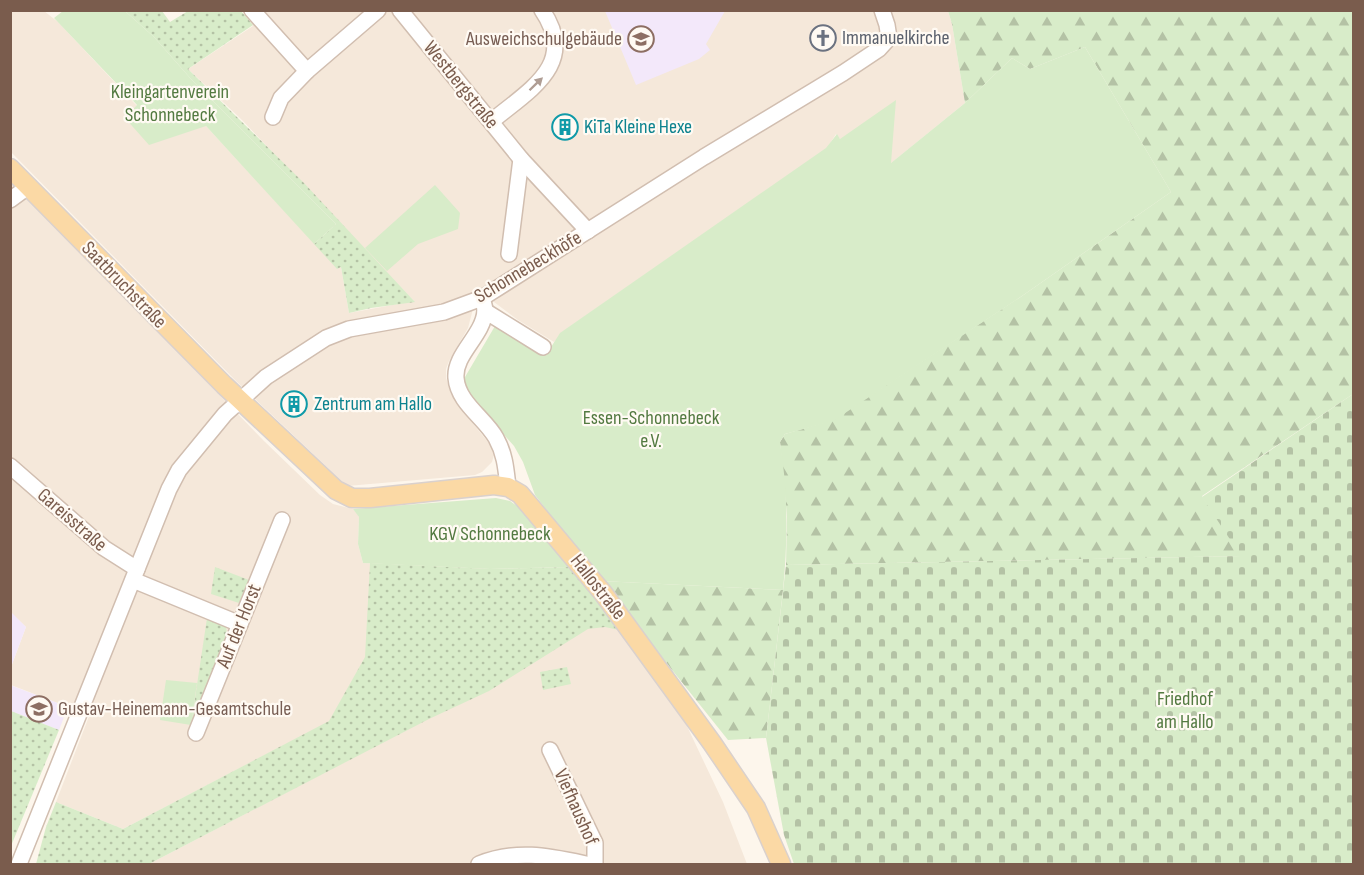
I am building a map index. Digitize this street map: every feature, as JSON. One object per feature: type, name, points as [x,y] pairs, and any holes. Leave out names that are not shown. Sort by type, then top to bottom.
[{"type":"main road","name":"Saatbruchstraße","points":[[10,168],[240,400]]},
{"type":"main road","points":[[240,400],[336,490],[352,498],[494,485],[508,487]]},
{"type":"main road","name":"Hallostraße","points":[[508,487],[531,504],[572,554],[675,691],[756,808],[781,864]]},
{"type":"street","points":[[252,10],[308,71]]},
{"type":"street","points":[[273,117],[281,98],[308,71],[378,10]]},
{"type":"street","name":"Westbergstraße","points":[[400,10],[521,159],[588,231]]},
{"type":"street","points":[[492,121],[535,86],[550,66],[556,53],[555,33],[542,10]]},
{"type":"street","name":"Schonnebeckhöfe","points":[[19,864],[179,470],[225,414],[266,377],[326,338],[349,329],[484,305],[588,231],[879,49],[889,38],[882,10]]},
{"type":"street","points":[[509,254],[521,159]]},
{"type":"street","points":[[10,200],[28,186]]},
{"type":"street","points":[[508,487],[506,460],[496,437],[462,396],[455,376],[457,366],[479,328],[484,305],[543,347]]},
{"type":"street","name":"Gareisstraße","points":[[10,466],[135,575]]},
{"type":"street","name":"Auf der Horst","points":[[196,733],[282,520]]},
{"type":"street","points":[[135,575],[240,624]]},
{"type":"street","name":"Viefhaushof","points":[[550,750],[595,843],[595,864]]},
{"type":"street","points":[[479,864],[515,854],[545,855],[586,864]]},
{"type":"shaded area","points":[[10,11],[44,11],[58,22],[137,106],[206,126],[337,268],[341,267],[349,313],[414,301],[242,120],[188,69],[253,26],[242,11],[948,11],[965,103],[890,164],[840,139],[836,134],[827,148],[568,328],[554,342],[518,320],[478,290],[468,328],[449,361],[446,378],[457,404],[492,447],[494,455],[492,462],[482,472],[475,475],[347,486],[236,381],[11,152]]},
{"type":"shaded area","points":[[605,11],[725,11],[706,44],[710,50],[699,59],[636,85]]},
{"type":"shaded area","points":[[10,179],[264,441],[320,495],[333,504],[353,509],[357,513],[359,517],[358,544],[363,563],[490,569],[619,630],[685,722],[723,802],[747,864],[149,864],[362,753],[288,743],[123,829],[56,802],[93,706],[68,707],[11,685],[11,667],[26,627],[10,612]]},
{"type":"shaded area","points":[[11,612],[26,627],[11,667]]},
{"type":"shaded area","name":"Gustav-Heinemann-Gesamtschule","points":[[10,685],[68,707],[59,730],[11,711]]},
{"type":"green space","name":"Kleingartenverein Schonnebeck","points":[[63,11],[125,11],[154,37],[191,79],[336,224],[314,244],[206,126],[149,145],[125,118],[137,105],[54,18]]},
{"type":"green space","points":[[125,11],[162,11],[170,22],[188,11],[241,11],[253,25],[188,69],[304,183],[415,302],[349,313],[341,267],[337,269],[314,244],[336,224],[191,79],[154,37]]},
{"type":"green space","points":[[948,11],[1353,11],[1353,394],[1202,496],[1242,556],[786,565],[787,516],[780,442],[785,434],[833,420],[1022,296],[1171,192],[1085,47],[1030,69],[1012,58],[965,103]]},
{"type":"green space","name":"Essen-Schonnebeck e.V.","points":[[1085,47],[1171,192],[1022,296],[833,421],[785,434],[780,442],[785,479],[786,516],[783,590],[601,581],[535,495],[523,462],[514,446],[465,391],[465,377],[495,326],[546,355],[560,333],[826,148],[837,134],[840,139],[896,100],[891,163],[965,103],[1012,58],[1030,69]]},
{"type":"green space","points":[[435,185],[460,213],[458,229],[418,244],[387,271],[365,248]]},
{"type":"green space","name":"Friedhof am Hallo","points":[[1353,394],[1353,864],[794,864],[784,835],[766,738],[786,565],[1241,556],[1202,497]]},
{"type":"green space","name":"KGV Schonnebeck","points":[[496,498],[510,501],[517,506],[571,567],[490,569],[363,563],[358,544],[359,517],[353,509]]},
{"type":"green space","points":[[370,563],[490,569],[571,567],[619,630],[605,627],[588,629],[489,691],[429,719],[149,864],[36,864],[46,827],[56,802],[123,829],[329,721],[365,657]]},
{"type":"green space","points":[[215,567],[249,580],[239,603],[211,594]]},
{"type":"green space","points":[[601,581],[783,590],[766,738],[728,740]]},
{"type":"green space","points":[[207,618],[226,626],[227,634],[191,725]]},
{"type":"green space","points":[[567,667],[571,684],[543,690],[540,672]]},
{"type":"green space","points":[[166,680],[197,683],[191,725],[160,720]]},
{"type":"green space","points":[[11,711],[59,730],[11,846]]},
{"type":"place","name":"Immanuelkirche","points":[[823,38]]},
{"type":"place","name":"Ausweichschulgebäude","points":[[641,39]]},
{"type":"place","name":"KiTa Kleine Hexe","points":[[565,127]]},
{"type":"place","name":"Zentrum am Hallo","points":[[294,404]]},
{"type":"place","name":"Gustav-Heinemann-Gesamtschule","points":[[39,709]]}]
